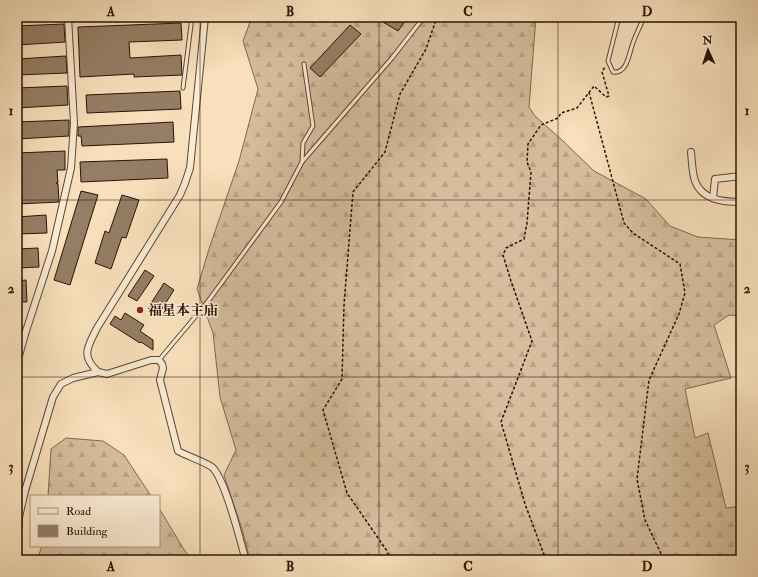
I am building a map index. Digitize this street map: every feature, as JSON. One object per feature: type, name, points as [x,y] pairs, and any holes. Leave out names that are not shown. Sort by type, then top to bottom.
[{"type":"street","points":[[17,363],[52,251],[71,168],[74,123],[68,17]]},
{"type":"street","points":[[98,372],[90,365],[87,357],[87,348],[97,328],[180,195],[190,168],[205,17]]},
{"type":"street","points":[[691,152],[695,180],[702,194],[723,202],[741,202]]},
{"type":"street","points":[[713,198],[715,179],[741,176]]},
{"type":"street","points":[[17,545],[19,517],[25,491],[53,397],[61,384],[73,378],[98,372],[107,374],[151,360],[159,360],[163,368],[160,380],[178,451],[211,467],[216,472],[226,493],[244,554]]},
{"type":"lane","points":[[183,88],[192,17]]},
{"type":"lane","points":[[159,360],[206,304],[281,202],[302,162],[392,58],[424,17]]},
{"type":"lane","points":[[619,17],[608,62],[613,72],[617,72],[622,69],[628,62],[633,42],[645,17]]},
{"type":"lane","points":[[302,162],[303,143],[313,126],[304,64]]},
{"type":"path","points":[[390,560],[387,551],[348,493],[323,410],[342,379],[344,305],[353,192],[385,152],[400,94],[426,49],[438,17]]},
{"type":"path","points":[[546,560],[525,504],[501,422],[532,341],[503,255],[506,248],[524,239],[527,223],[531,172],[527,162],[528,144],[542,125],[558,118],[561,113],[577,108],[594,86],[606,96],[609,96],[602,72],[608,62]]},
{"type":"path","points":[[589,91],[624,223],[633,233],[680,264],[685,293],[679,314],[649,380],[637,478],[645,520],[664,560]]},
{"type":"green space","points":[[252,17],[536,17],[529,107],[535,116],[594,171],[646,199],[670,226],[698,237],[741,240],[741,316],[729,315],[714,325],[731,378],[685,389],[695,438],[708,433],[726,508],[741,506],[741,560],[250,560],[242,529],[224,475],[236,450],[220,397],[213,333],[197,289],[239,161],[258,89],[243,41]]},
{"type":"green space","points":[[66,438],[103,441],[124,455],[150,495],[48,495],[51,449]]},
{"type":"green space","points":[[160,510],[192,560],[37,560],[42,547],[160,547]]},
{"type":"building","points":[[387,17],[408,17],[398,31],[383,22]]},
{"type":"building","points":[[181,23],[182,40],[129,42],[130,58],[181,55],[182,75],[134,77],[134,74],[80,77],[78,27]]},
{"type":"building","points":[[64,24],[65,42],[17,45],[17,26]]},
{"type":"building","points":[[350,25],[361,34],[320,77],[310,68]]},
{"type":"building","points":[[66,56],[67,73],[17,75],[17,59]]},
{"type":"building","points":[[67,86],[68,105],[17,108],[17,88]]},
{"type":"building","points":[[180,91],[181,109],[87,113],[86,95]]},
{"type":"building","points":[[69,120],[69,136],[17,139],[17,122]]},
{"type":"building","points":[[173,122],[174,142],[82,146],[81,136],[78,136],[78,127]]},
{"type":"building","points":[[65,151],[65,170],[57,170],[58,183],[56,183],[58,184],[59,202],[17,204],[17,153]]},
{"type":"building","points":[[167,159],[168,178],[81,182],[80,162]]},
{"type":"building","points":[[81,191],[98,195],[70,285],[54,280]]},
{"type":"building","points":[[122,195],[139,200],[126,238],[122,237],[111,269],[95,263],[105,231],[109,233]]},
{"type":"building","points":[[46,215],[47,233],[17,234],[17,217]]},
{"type":"building","points":[[38,248],[39,267],[17,268],[17,249]]},
{"type":"building","points":[[145,270],[154,276],[137,301],[128,296]]},
{"type":"building","points":[[26,280],[27,302],[17,302],[17,281]]},
{"type":"building","points":[[164,283],[174,290],[158,315],[148,308]]},
{"type":"building","points":[[125,313],[144,325],[140,331],[153,340],[153,350],[110,324],[115,316],[121,320]]},
{"type":"place","name":"福星本主庙","points":[[140,310]]}]
